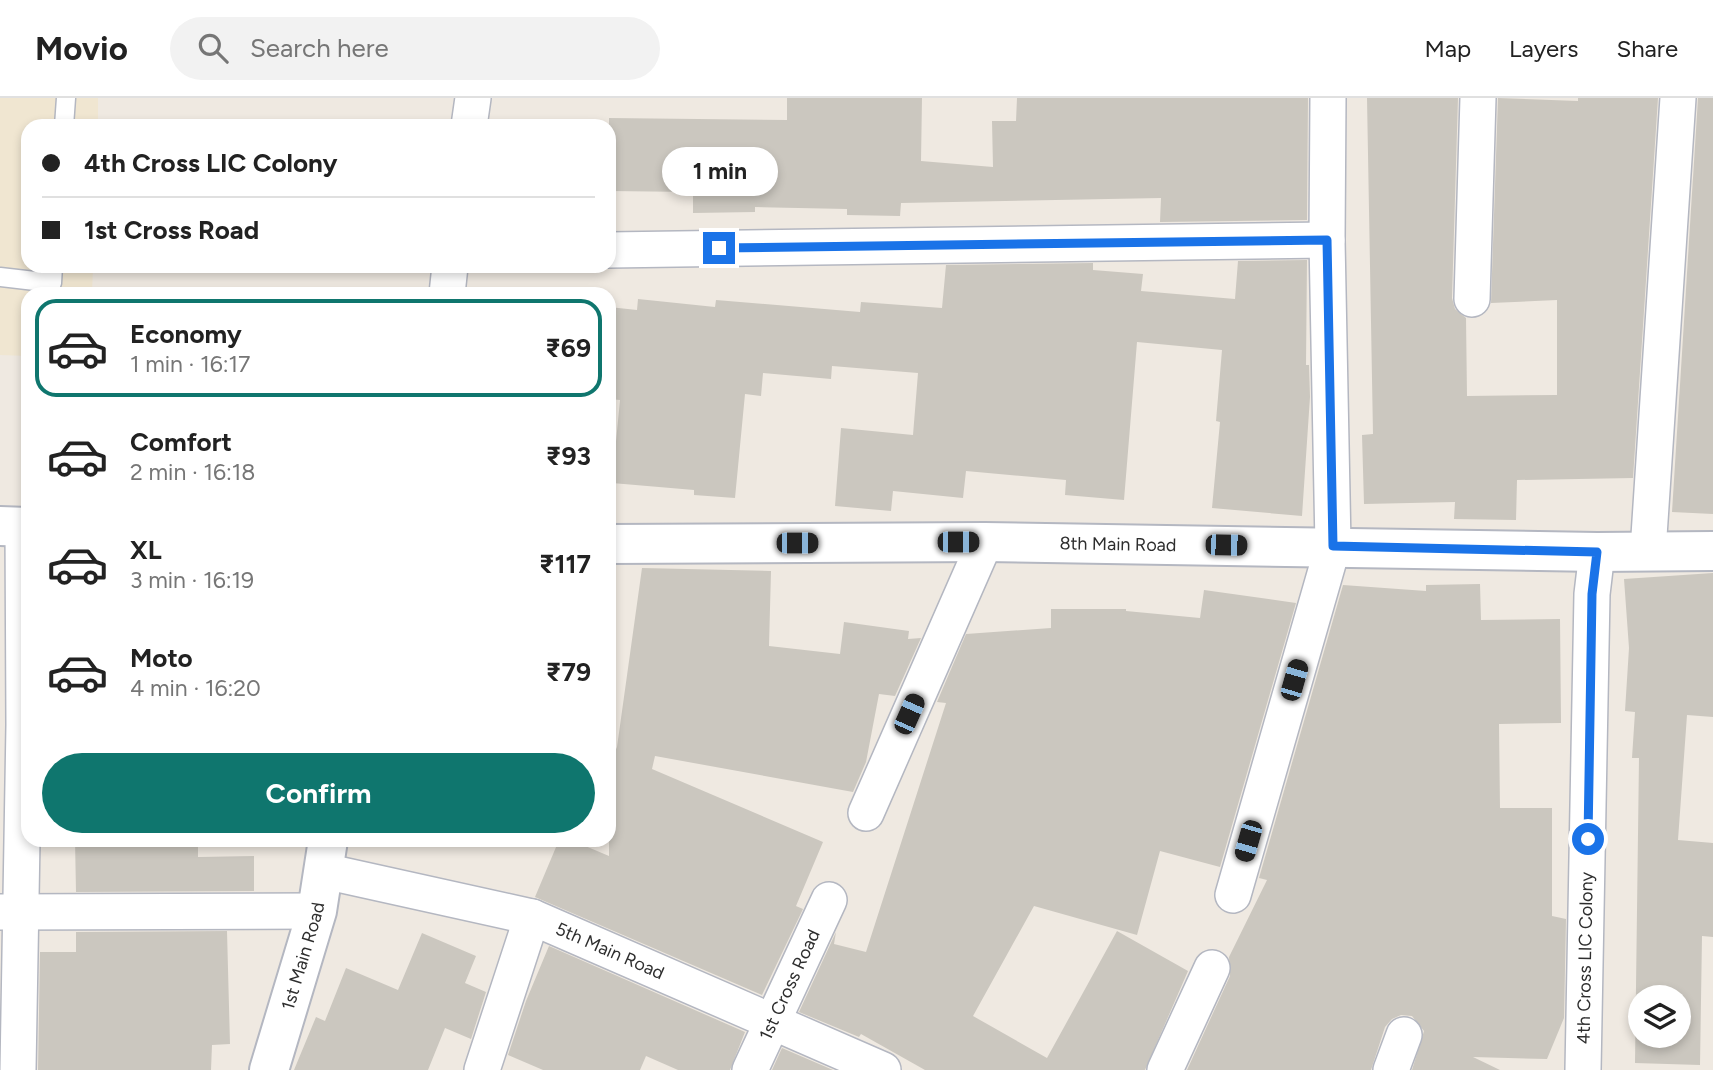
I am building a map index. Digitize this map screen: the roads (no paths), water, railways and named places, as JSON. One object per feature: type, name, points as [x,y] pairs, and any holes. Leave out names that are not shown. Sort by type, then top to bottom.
[{"type":"street","points":[[470,119],[473,98]]},
{"type":"street","points":[[1233,895],[1333,546],[1327,240],[1328,98]]},
{"type":"street","points":[[1472,299],[1478,98]]},
{"type":"street","points":[[1648,551],[1678,98]]},
{"type":"street","points":[[616,250],[1327,240]]},
{"type":"street","points":[[17,527],[17,725],[10,912],[18,1070]]},
{"type":"street","points":[[866,813],[985,542]]},
{"type":"street","name":"8th Main Road","points":[[616,544],[985,542],[1597,552],[1713,551]]},
{"type":"street","name":"4th Cross LIC Colony","points":[[1583,1070],[1592,594],[1597,552]]},
{"type":"street","name":"1st Main Road","points":[[269,1070],[317,911],[326,855]]},
{"type":"street","name":"5th Main Road","points":[[326,855],[532,917],[883,1070]]},
{"type":"street","name":"1st Cross Road","points":[[750,1070],[829,900]]},
{"type":"street","points":[[10,912],[317,911]]},
{"type":"street","points":[[482,1070],[532,917]]},
{"type":"street","points":[[1165,1070],[1212,968]]},
{"type":"street","points":[[1391,1070],[1404,1035]]},
{"type":"lane","points":[[64,119],[66,98]]},
{"type":"lane","points":[[0,277],[52,283],[53,273]]}]
